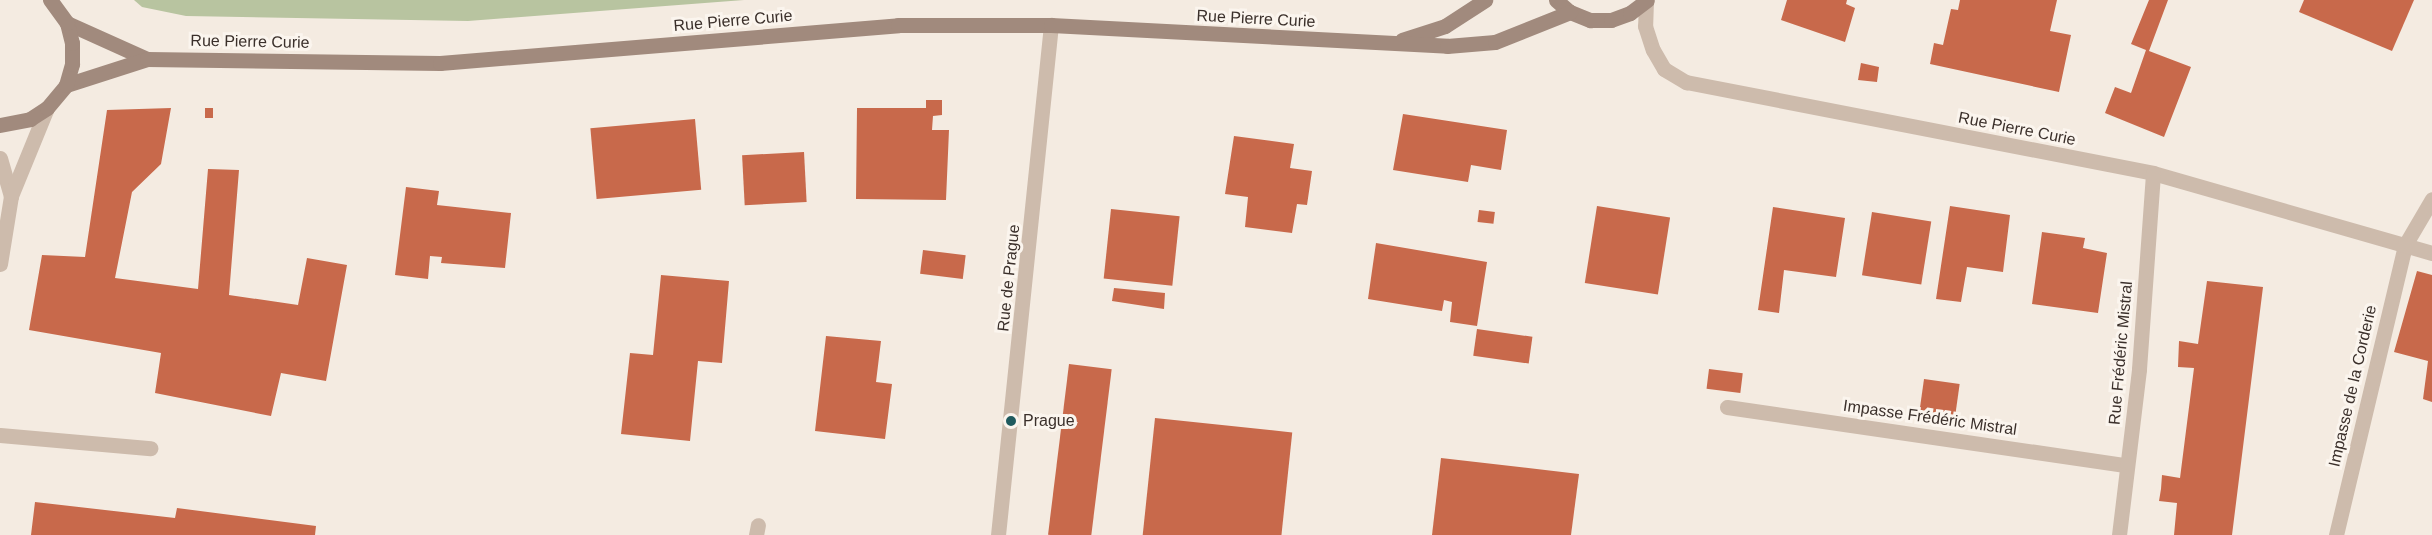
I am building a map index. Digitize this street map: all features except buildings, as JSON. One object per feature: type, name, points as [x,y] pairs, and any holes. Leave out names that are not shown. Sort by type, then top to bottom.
[{"type":"street","points":[[0,264],[11,196],[47,108],[66,85],[72,64],[67,23],[50,0]]},
{"type":"street","name":"Rue Pierre Curie","points":[[1393,43],[1445,26],[1485,0]]},
{"type":"street","points":[[1556,0],[1570,12],[1590,20],[1611,20],[1630,14],[1646,1]]},
{"type":"street","name":"Rue Pierre Curie","points":[[1646,1],[1645,26],[1653,50],[1664,69],[1686,82],[2153,173],[2432,253]]},
{"type":"street","name":"Rue Pierre Curie","points":[[66,85],[147,59],[440,63],[898,26],[1051,25],[1447,46],[1495,42],[1570,12]]},
{"type":"street","name":"Rue Pierre Curie","points":[[67,23],[147,59]]},
{"type":"street","name":"Rue de Prague","points":[[998,535],[1051,25]]},
{"type":"street","points":[[0,125],[30,119],[47,108]]},
{"type":"street","points":[[0,158],[11,196]]},
{"type":"street","name":"Rue Frédéric Mistral","points":[[2119,535],[2139,369],[2153,173]]},
{"type":"street","name":"Impasse de la Corderie","points":[[2336,535],[2404,245],[2432,199]]},
{"type":"street","name":"Impasse Frédéric Mistral","points":[[1727,407],[2127,465]]},
{"type":"street","points":[[0,435],[150,448]]},
{"type":"green space","points":[[134,0],[744,0],[468,21],[186,16],[142,7]]},
{"type":"place","name":"Prague","points":[[1011,421]]}]
